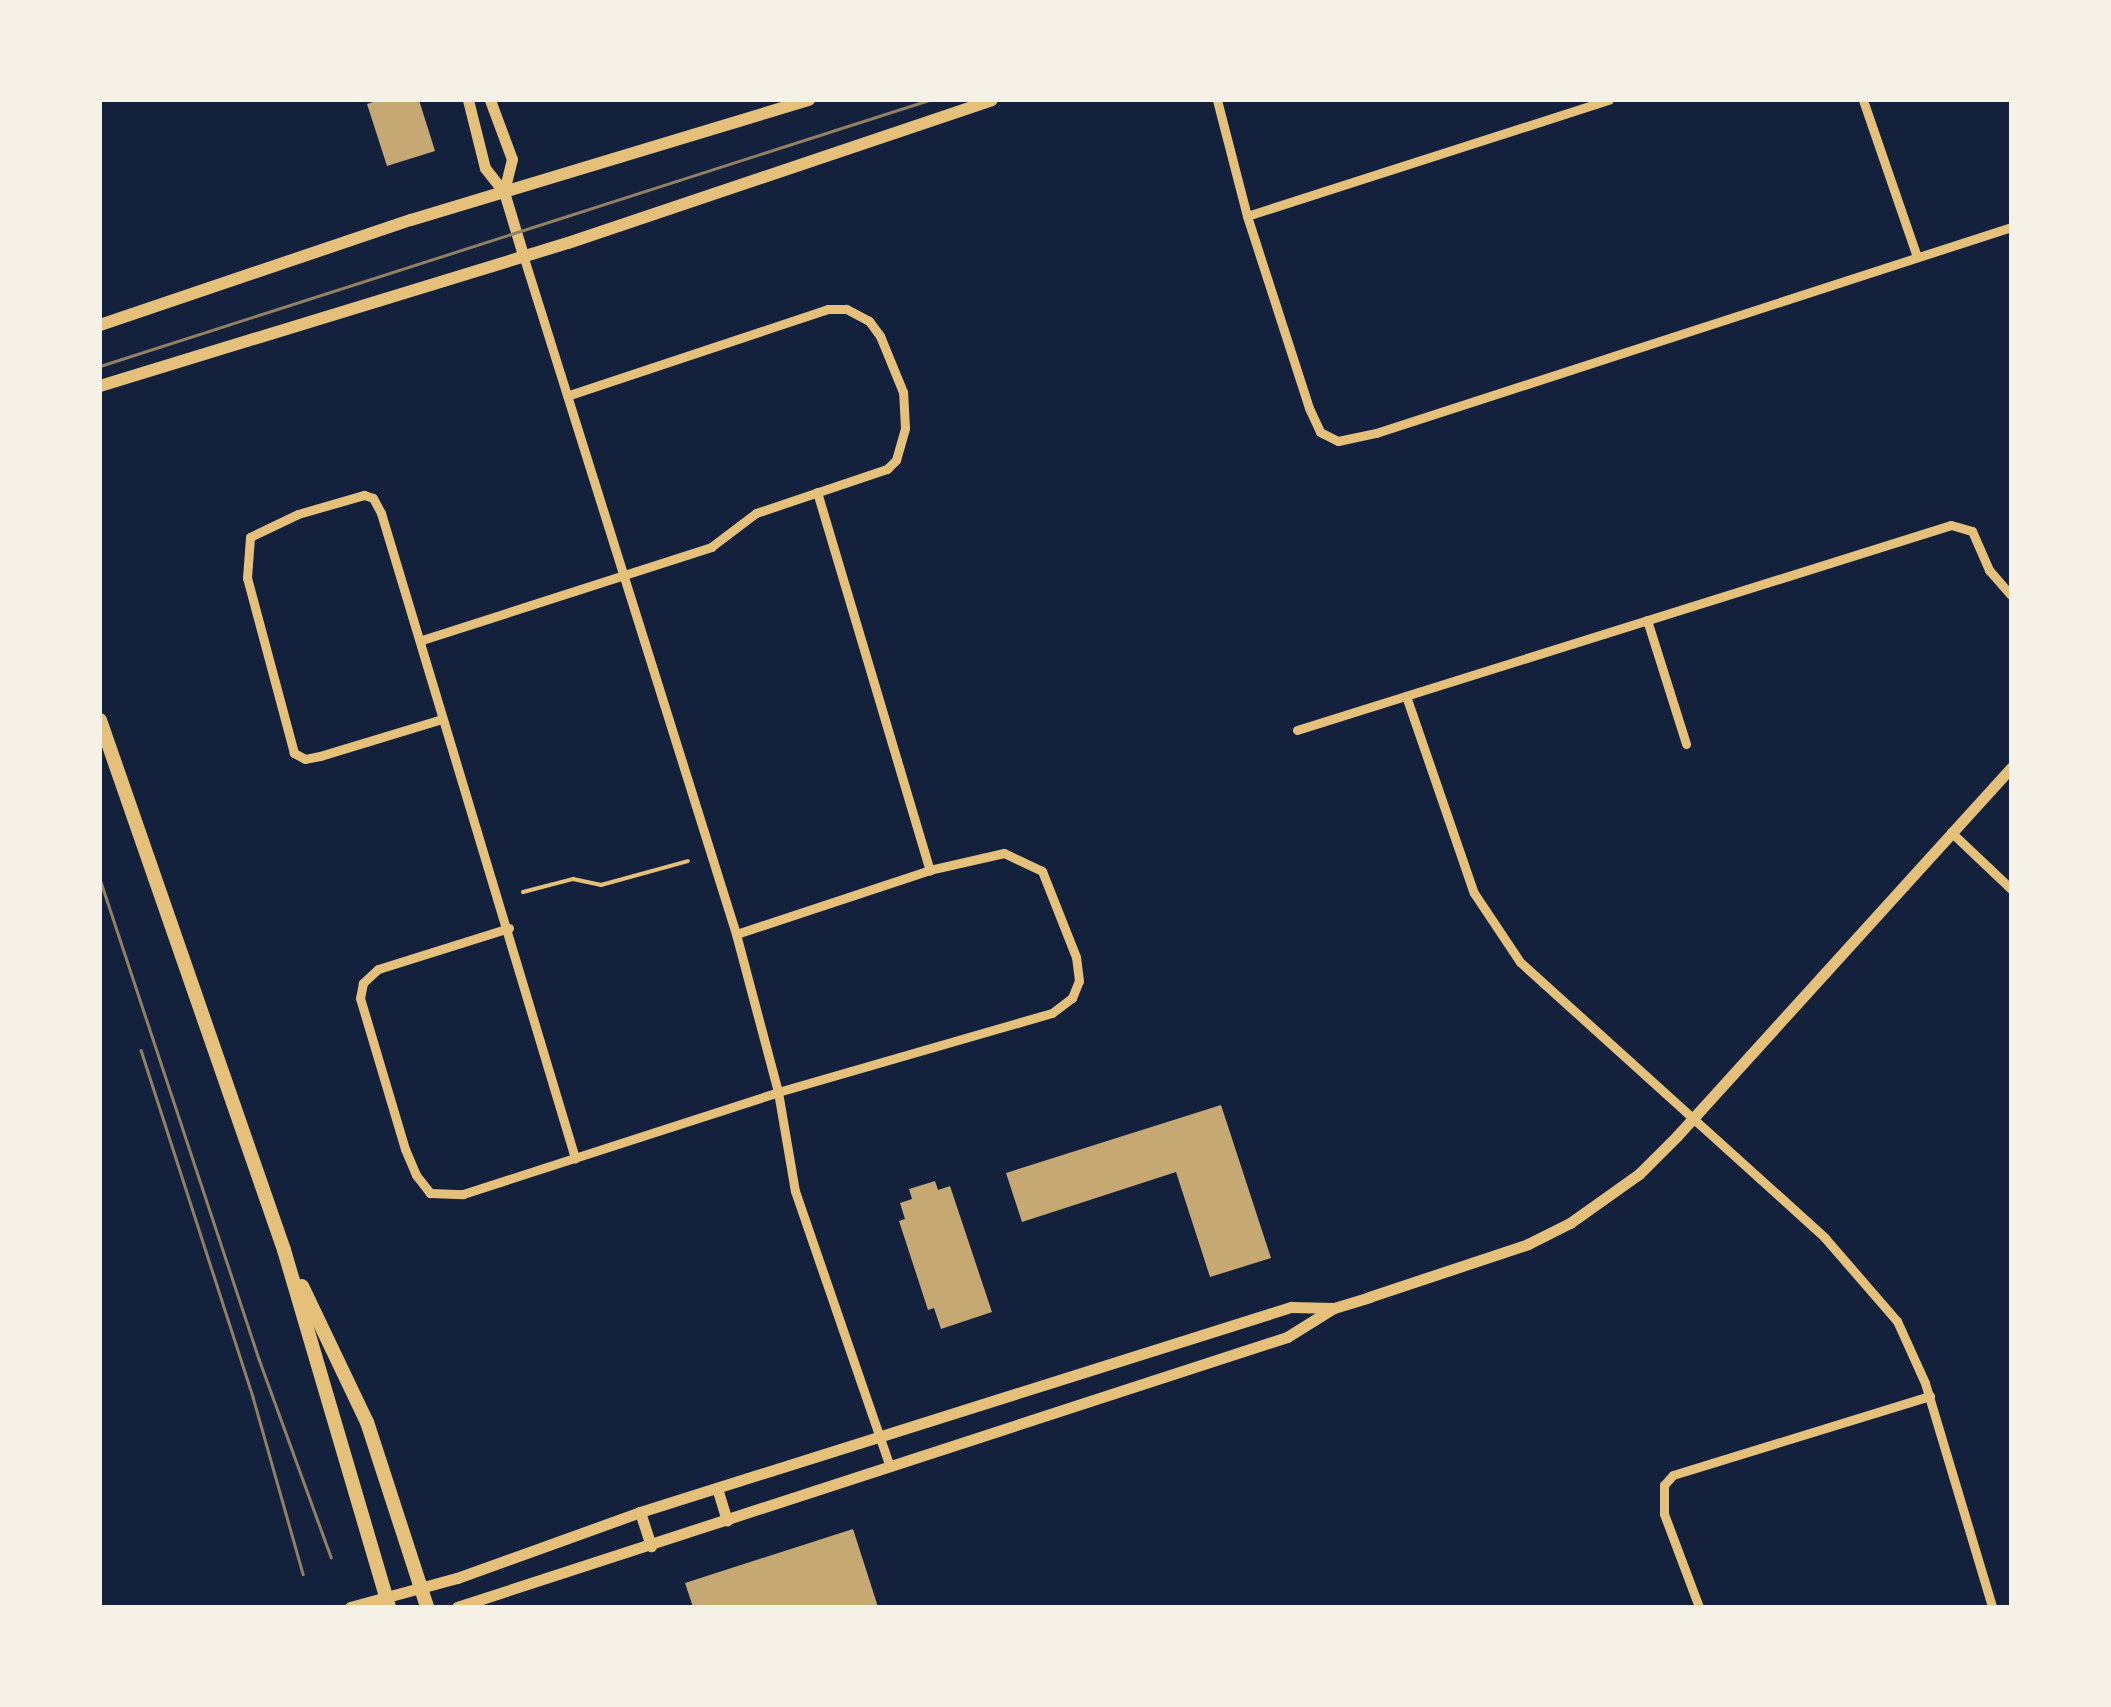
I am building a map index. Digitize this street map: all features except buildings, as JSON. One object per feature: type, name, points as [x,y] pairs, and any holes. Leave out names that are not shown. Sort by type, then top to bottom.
[{"type":"main road","points":[[100,326],[504,192],[809,100]]},
{"type":"main road","points":[[100,386],[523,255],[992,100]]},
{"type":"main road","points":[[100,720],[284,1250],[388,1602]]},
{"type":"main road","points":[[284,1250],[367,1422],[426,1607]]},
{"type":"street","points":[[468,100],[486,168],[504,192],[570,396],[736,934],[778,1092],[795,1191],[890,1467]]},
{"type":"street","points":[[490,100],[512,160],[504,192]]},
{"type":"street","points":[[1217,100],[1247,216],[1309,408],[1320,432],[1338,441],[1376,433],[2011,226]]},
{"type":"street","points":[[1247,216],[1609,100]]},
{"type":"street","points":[[1863,100],[1917,256]]},
{"type":"street","points":[[422,640],[623,572],[711,547],[756,513],[887,468],[896,460],[905,428],[903,392],[880,336],[869,321],[846,309],[810,314],[570,396]]},
{"type":"street","points":[[818,492],[930,870]]},
{"type":"street","points":[[442,719],[320,756],[305,759],[294,752],[246,578],[250,537],[298,514],[364,495],[373,498],[422,640],[442,719],[509,928],[575,1158]]},
{"type":"street","points":[[1296,730],[1951,525],[1972,531],[1989,570],[2011,595]]},
{"type":"street","points":[[1646,620],[1686,744]]},
{"type":"street","points":[[1406,696],[1474,894],[1520,962],[1863,1278],[1896,1320],[1930,1396],[1992,1607]]},
{"type":"street","points":[[458,1607],[1298,1333],[1334,1308],[1494,1256],[1570,1223],[1640,1174],[2011,768]]},
{"type":"street","points":[[1951,832],[2011,889]]},
{"type":"street","points":[[509,928],[378,969],[364,983],[360,998],[405,1149],[416,1176],[430,1194],[463,1194],[778,1092],[1052,1013],[1072,998],[1078,981],[1076,957],[1042,871],[1004,853],[930,870],[736,934]]},
{"type":"street","points":[[350,1607],[388,1602],[640,1512],[1291,1307],[1334,1308]]},
{"type":"street","points":[[1699,1607],[1664,1514],[1664,1485],[1673,1476],[1930,1396]]},
{"type":"street","points":[[718,1488],[727,1521]]},
{"type":"street","points":[[640,1512],[650,1546]]},
{"type":"path","points":[[523,892],[573,879],[601,885],[688,861]]},
{"type":"tram line","points":[[100,366],[929,100]]},
{"type":"tram line","points":[[100,879],[259,1359],[331,1557]]},
{"type":"tram line","points":[[141,1050],[253,1397],[303,1574]]}]
